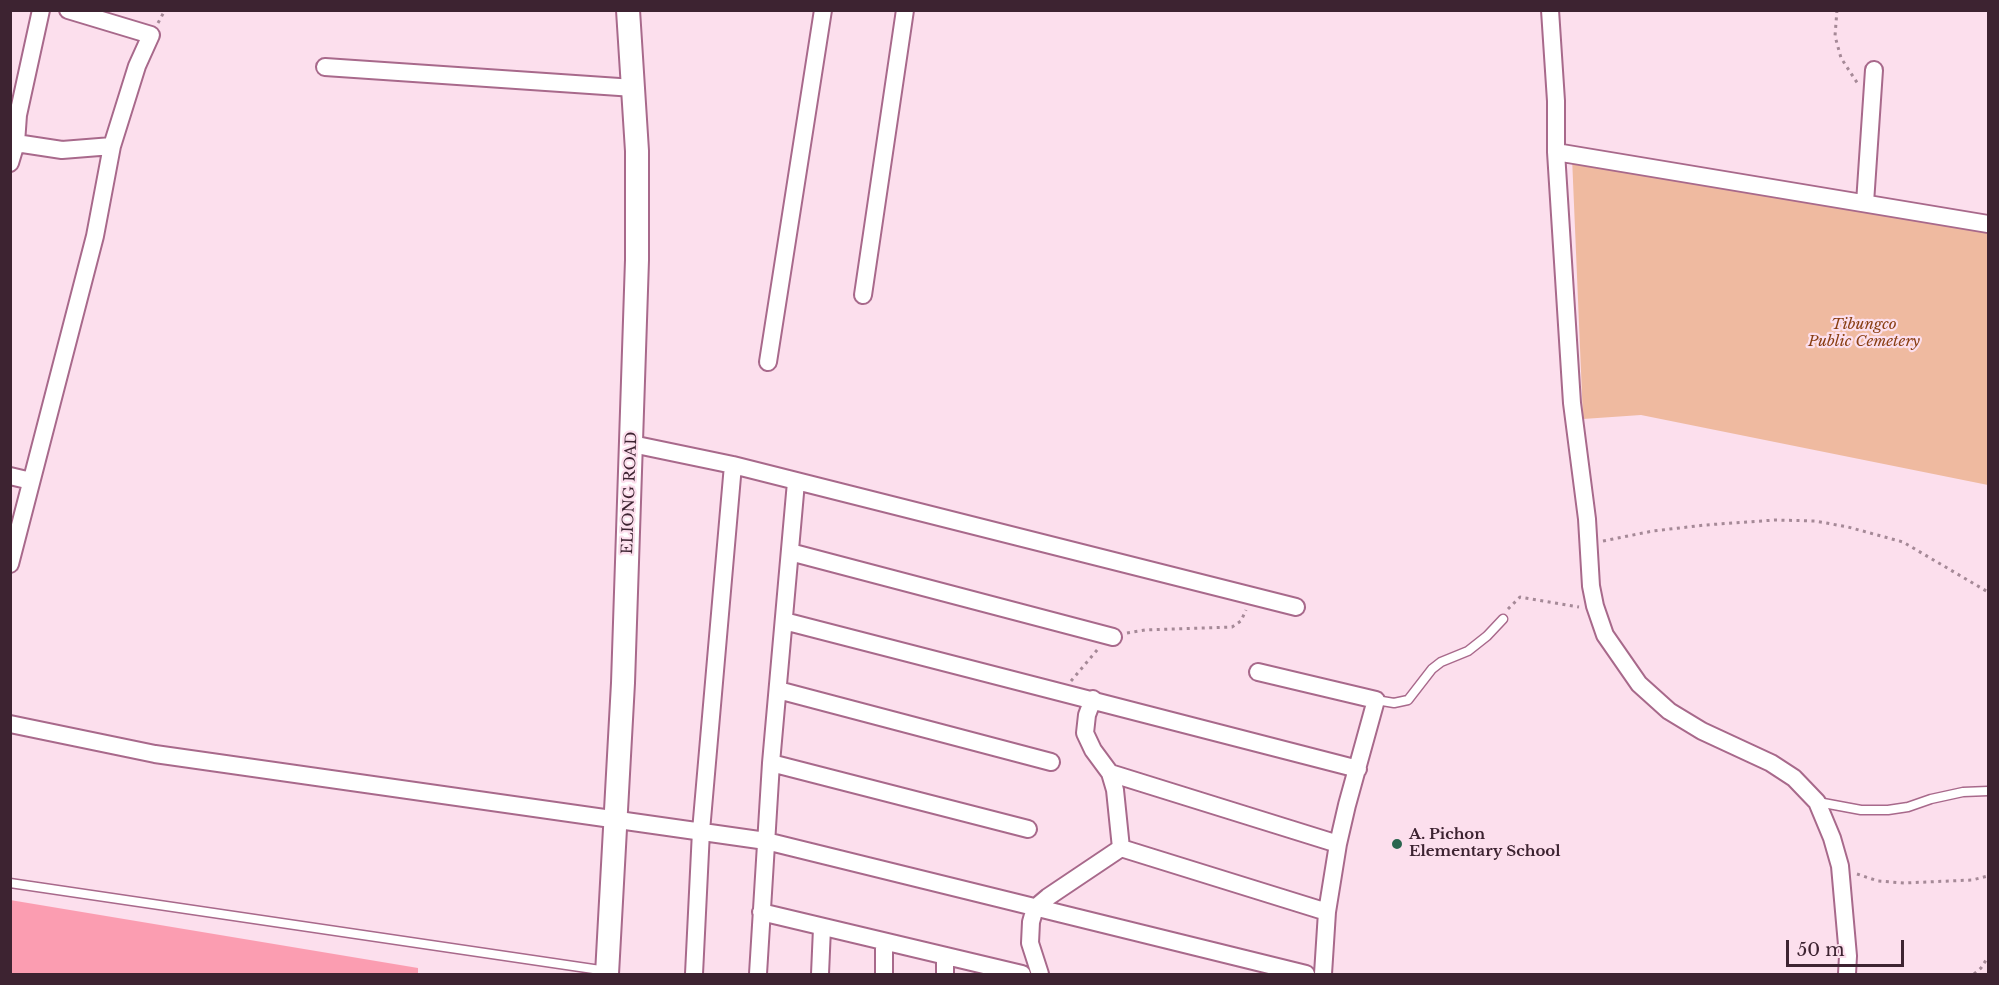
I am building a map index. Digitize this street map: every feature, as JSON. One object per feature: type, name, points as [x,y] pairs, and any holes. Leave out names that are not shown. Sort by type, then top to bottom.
[{"type":"main road","name":"ELIONG ROAD","points":[[607,973],[617,820],[632,444],[638,151],[628,10]]},
{"type":"street","points":[[10,163],[16,143],[18,115],[41,10]]},
{"type":"street","points":[[10,564],[95,236],[112,146],[137,66],[151,35],[68,10]]},
{"type":"street","points":[[768,362],[823,10]]},
{"type":"street","points":[[863,295],[905,10]]},
{"type":"street","points":[[1550,10],[1556,101],[1556,152],[1572,403],[1595,606],[1605,634],[1639,684],[1669,711],[1702,731],[1771,764],[1794,778],[1817,802],[1832,838],[1840,866],[1847,945],[1847,975]]},
{"type":"street","points":[[325,67],[634,88]]},
{"type":"street","points":[[1865,203],[1874,70]]},
{"type":"street","points":[[16,143],[62,150],[112,146]]},
{"type":"street","points":[[1556,152],[1989,224]]},
{"type":"street","points":[[632,444],[733,465],[1296,607]]},
{"type":"street","points":[[694,975],[701,831],[733,465]]},
{"type":"street","points":[[10,476],[31,481]]},
{"type":"street","points":[[758,975],[771,763],[796,482]]},
{"type":"street","points":[[790,552],[1113,637]]},
{"type":"street","points":[[784,621],[1358,768]]},
{"type":"street","points":[[1258,672],[1377,700],[1338,844],[1327,912],[1323,975]]},
{"type":"street","points":[[778,690],[1051,762]]},
{"type":"street","points":[[1093,699],[1087,715],[1085,733],[1093,750],[1110,773],[1115,790],[1121,848]]},
{"type":"street","points":[[10,724],[155,754],[766,841],[1306,975]]},
{"type":"street","points":[[771,763],[1028,829]]},
{"type":"street","points":[[1110,773],[1338,844]]},
{"type":"street","points":[[1040,975],[1030,943],[1031,922],[1035,908],[1121,848]]},
{"type":"street","points":[[1121,848],[1327,912]]},
{"type":"street","points":[[761,912],[1016,974]]},
{"type":"street","points":[[820,975],[822,928]]},
{"type":"street","points":[[884,942],[884,975]]},
{"type":"street","points":[[945,956],[945,975]]},
{"type":"lane","points":[[1377,700],[1394,703],[1408,700],[1432,669],[1441,662],[1468,651],[1503,619]]},
{"type":"lane","points":[[1817,802],[1861,810],[1888,810],[1908,807],[1952,794],[1989,791]]},
{"type":"lane","points":[[10,883],[607,973]]},
{"type":"path","points":[[1837,10],[1836,36],[1841,58],[1856,81],[1872,98]]},
{"type":"path","points":[[1589,544],[1653,531],[1706,525],[1775,520],[1815,521],[1848,527],[1903,542],[1989,592]]},
{"type":"path","points":[[1064,692],[1088,660],[1113,637],[1145,630],[1232,627],[1241,621],[1250,595]]},
{"type":"path","points":[[1503,619],[1520,597],[1573,606],[1595,606]]},
{"type":"path","points":[[1840,866],[1878,881],[1904,883],[1972,880],[1989,876]]},
{"type":"path","points":[[1974,975],[1989,957]]},
{"type":"green space","name":"Tibungco Public Cemetery","points":[[1572,157],[1988,228],[1988,485],[1641,415],[1583,419]]},
{"type":"building","points":[[10,900],[418,968],[418,975],[10,975]]},
{"type":"place","name":"A. Pichon Elementary School","points":[[1397,844]]}]
